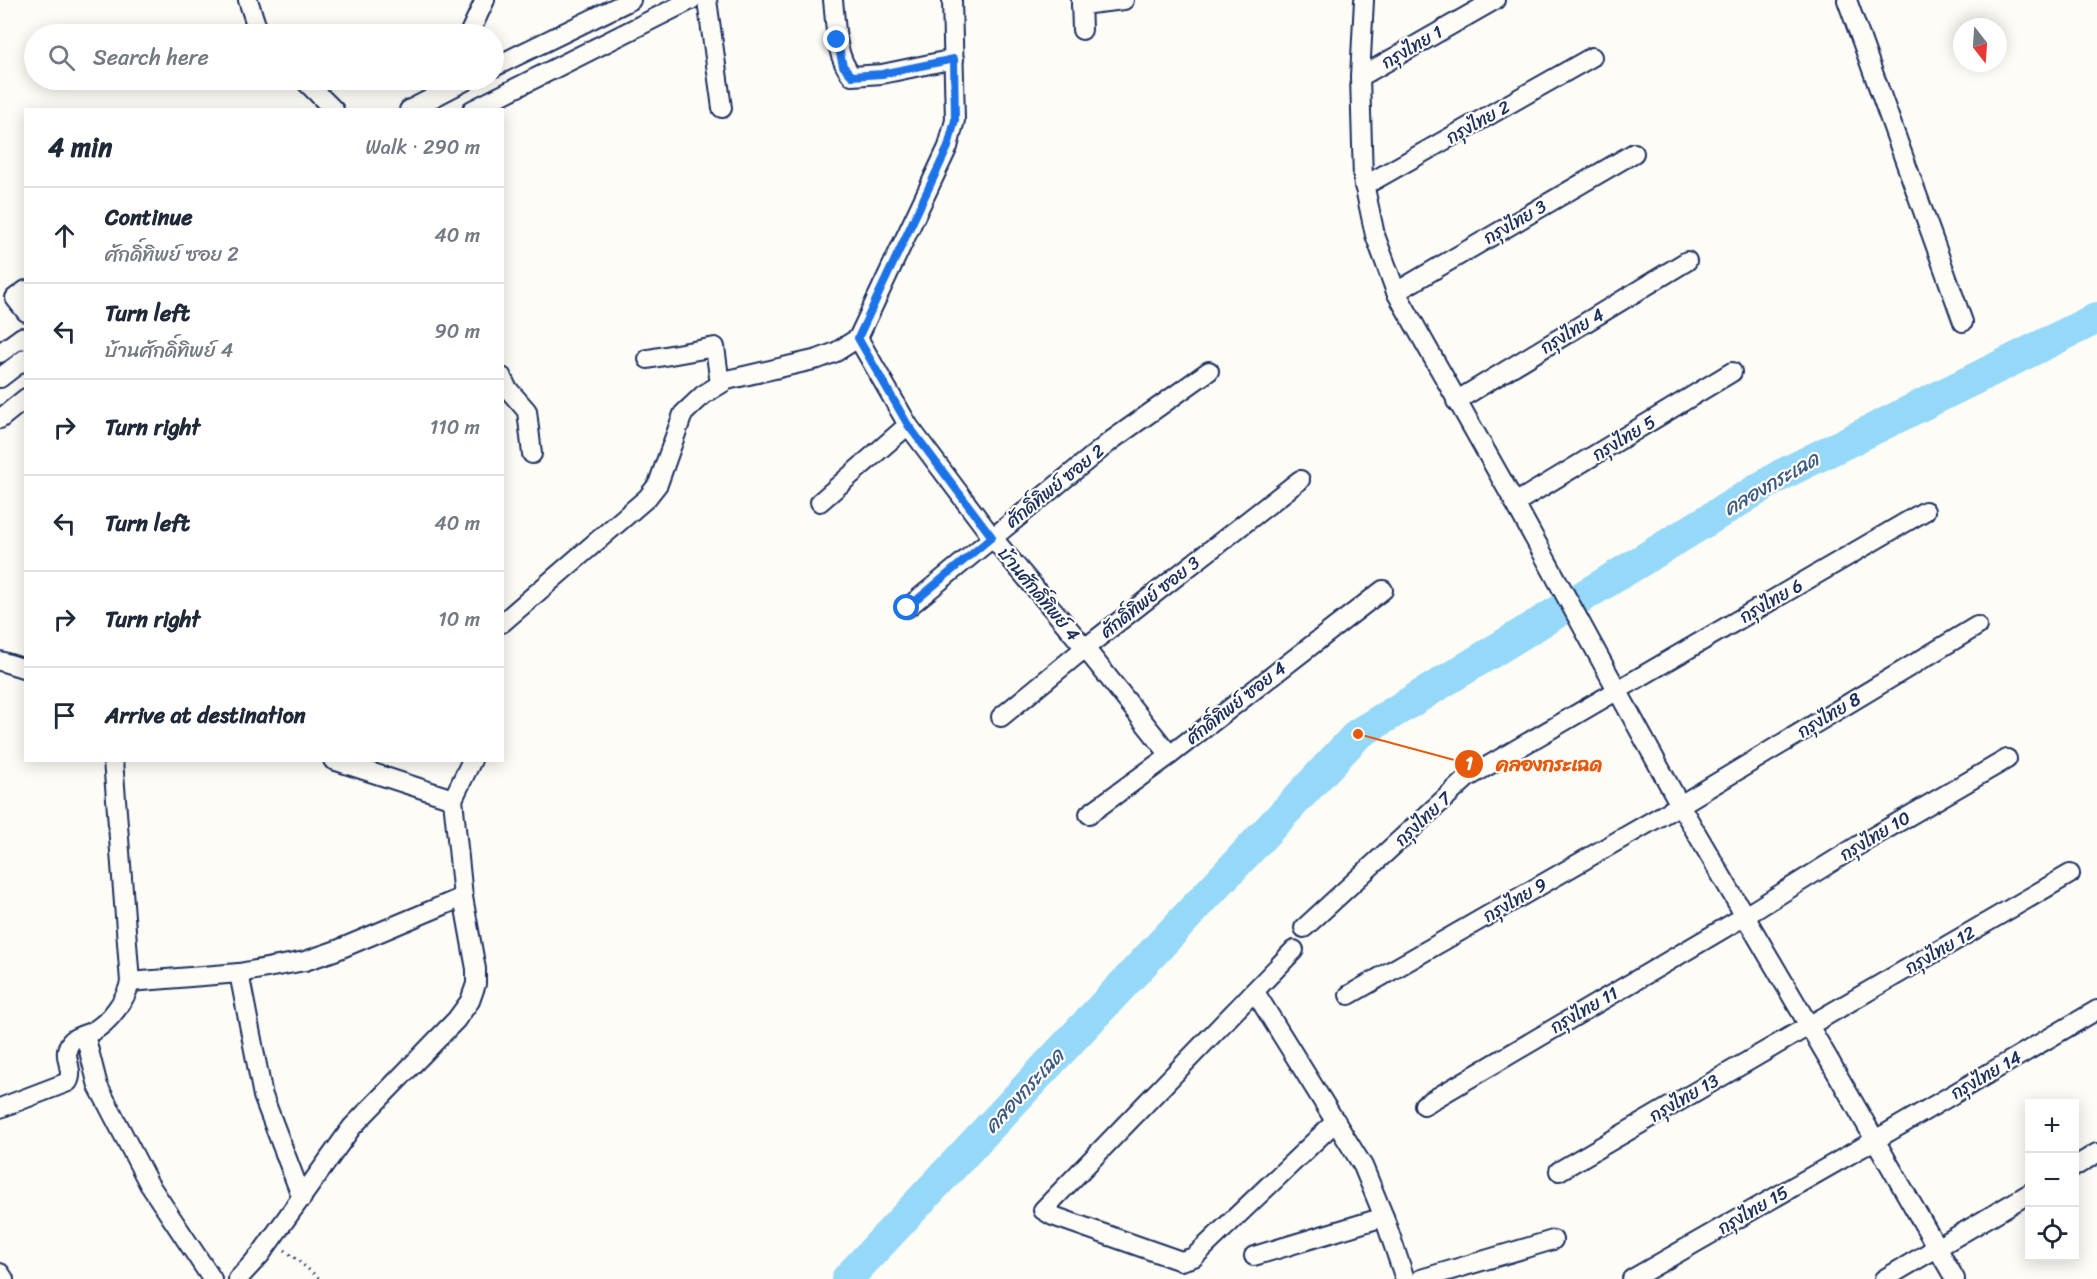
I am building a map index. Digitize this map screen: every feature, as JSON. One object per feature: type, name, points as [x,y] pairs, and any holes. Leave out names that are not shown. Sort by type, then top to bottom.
[{"type":"street","points":[[248,0],[256,24]]},
{"type":"street","points":[[474,24],[485,0]]},
{"type":"street","points":[[504,62],[631,0]]},
{"type":"street","points":[[476,108],[691,0]]},
{"type":"street","points":[[707,0],[722,108]]},
{"type":"street","points":[[832,0],[843,66],[852,76],[882,74],[954,59]]},
{"type":"street","points":[[504,620],[647,498],[658,484],[683,414],[703,394],[727,380],[818,359],[836,352],[858,338],[948,147],[955,120],[952,0]]},
{"type":"street","points":[[1082,30],[1081,2],[1124,0]]},
{"type":"street","points":[[1354,0],[1361,40]]},
{"type":"street","points":[[1364,0],[1360,77],[1364,186],[1375,235],[1396,292],[1541,549],[1616,691],[1680,805],[1955,1279]]},
{"type":"street","name":"กรุงไทย 1","points":[[1360,77],[1495,0]]},
{"type":"street","points":[[1847,0],[1963,322]]},
{"type":"street","points":[[513,57],[526,83]]},
{"type":"street","name":"กรุงไทย 2","points":[[1364,186],[1592,57]]},
{"type":"street","points":[[314,90],[332,108]]},
{"type":"street","points":[[412,108],[439,90]]},
{"type":"street","name":"กรุงไทย 3","points":[[1396,292],[1634,153]]},
{"type":"street","name":"กรุงไทย 4","points":[[1456,400],[1687,261]]},
{"type":"street","points":[[24,291],[15,298],[24,309]]},
{"type":"street","points":[[0,353],[22,337],[24,338]]},
{"type":"street","name":"บ้านศักดิ์ทิพย์ 4","points":[[858,338],[908,425],[992,537],[1085,648],[1170,755]]},
{"type":"street","points":[[648,359],[715,347],[720,384]]},
{"type":"street","points":[[0,378],[24,360]]},
{"type":"street","name":"ศักดิ์ทิพย์ ซอย 2","points":[[907,608],[1113,440],[1209,371]]},
{"type":"street","name":"กรุงไทย 5","points":[[1515,503],[1732,372]]},
{"type":"street","points":[[504,381],[527,411],[532,454]]},
{"type":"street","points":[[0,419],[24,400]]},
{"type":"street","points":[[820,502],[908,425]]},
{"type":"street","name":"ศักดิ์ทิพย์ ซอย 3","points":[[1001,717],[1085,648],[1300,480]]},
{"type":"street","name":"กรุงไทย 6","points":[[1616,691],[1925,511]]},
{"type":"street","name":"ศักดิ์ทิพย์ ซอย 4","points":[[1089,814],[1170,755],[1383,590]]},
{"type":"street","name":"กรุงไทย 8","points":[[1680,805],[1977,626]]},
{"type":"street","points":[[0,662],[24,668]]},
{"type":"street","name":"กรุงไทย 7","points":[[1304,928],[1467,778],[1616,691]]},
{"type":"street","name":"กรุงไทย 10","points":[[1745,916],[1859,845],[2007,759]]},
{"type":"street","points":[[0,1108],[68,1082],[71,1075],[68,1059],[69,1045],[73,1040],[95,1031],[104,1023],[129,990],[113,762]]},
{"type":"street","points":[[339,762],[453,799]]},
{"type":"street","points":[[238,1279],[272,1239],[352,1127],[456,1020],[470,1001],[476,984],[476,969],[463,897],[453,799],[471,762]]},
{"type":"street","name":"กรุงไทย 9","points":[[1349,995],[1680,805]]},
{"type":"street","name":"กรุงไทย 12","points":[[1809,1026],[2070,874]]},
{"type":"street","points":[[130,982],[239,973],[305,961],[338,950],[463,897]]},
{"type":"street","name":"กรุงไทย 11","points":[[1424,1105],[1745,916]]},
{"type":"street","points":[[1293,950],[1043,1210],[1053,1216],[1181,1261],[1194,1257],[1336,1121]]},
{"type":"street","points":[[239,973],[264,1096],[302,1198]]},
{"type":"street","points":[[1255,992],[1364,1166],[1405,1279]]},
{"type":"street","name":"กรุงไทย 14","points":[[1875,1140],[2097,1010]]},
{"type":"street","name":"กรุงไทย 13","points":[[1559,1171],[1809,1026]]},
{"type":"street","points":[[85,1035],[98,1086],[139,1165],[149,1184],[212,1279]]},
{"type":"street","name":"กรุงไทย 15","points":[[1632,1279],[1875,1140]]},
{"type":"street","points":[[2079,1164],[2097,1154]]},
{"type":"street","points":[[1884,1279],[2025,1196]]},
{"type":"street","points":[[1254,1256],[1384,1217]]},
{"type":"street","points":[[1421,1279],[1553,1240]]},
{"type":"street","points":[[0,1273],[4,1279]]},
{"type":"path","points":[[272,1239],[320,1279]]},
{"type":"waterway","name":"คลองกระเฉด","points":[[847,1279],[1358,734],[1783,474],[2097,318]]},
{"type":"place","name":"คลองกระเฉด","points":[[1358,734]]},
{"type":"route","points":[[837,40],[843,66],[852,76],[882,74],[954,59],[955,120],[948,147],[858,338],[908,425],[992,537],[907,608]]}]
